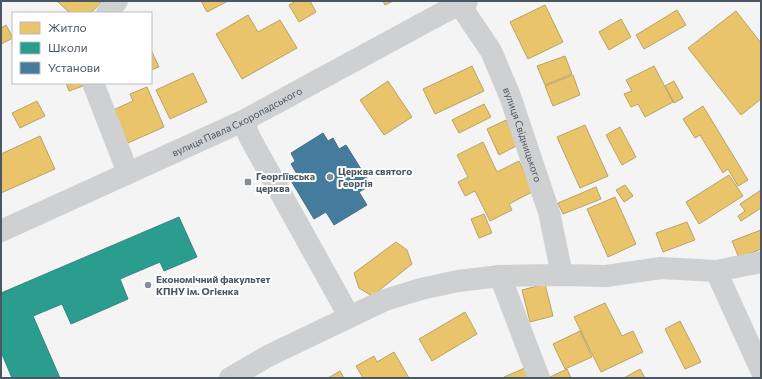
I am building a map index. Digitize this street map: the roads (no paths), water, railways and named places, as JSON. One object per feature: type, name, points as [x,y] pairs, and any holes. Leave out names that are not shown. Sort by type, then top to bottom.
[{"type":"street","points":[[108,12],[117,1]]},
{"type":"street","name":"вулиця Павла Скоропадського","points":[[1,231],[243,121],[452,5]]},
{"type":"street","name":"вулиця Свідницького","points":[[452,5],[491,50],[510,96],[549,212],[562,275]]},
{"type":"street","points":[[92,84],[128,173]]},
{"type":"street","points":[[243,121],[250,138],[349,316]]},
{"type":"street","points":[[230,378],[270,355],[349,316],[386,300],[421,289],[458,281],[500,276],[606,276],[661,268],[716,271],[761,262]]},
{"type":"street","points":[[716,271],[761,370]]},
{"type":"street","points":[[500,276],[539,378]]},
{"type":"place","name":"Церква святого Георгія","points":[[330,177]]},
{"type":"place","name":"Георгіївська церква","points":[[248,182]]},
{"type":"place","name":"Економічний факультет КПНУ ім. Огієнка","points":[[148,285]]}]
